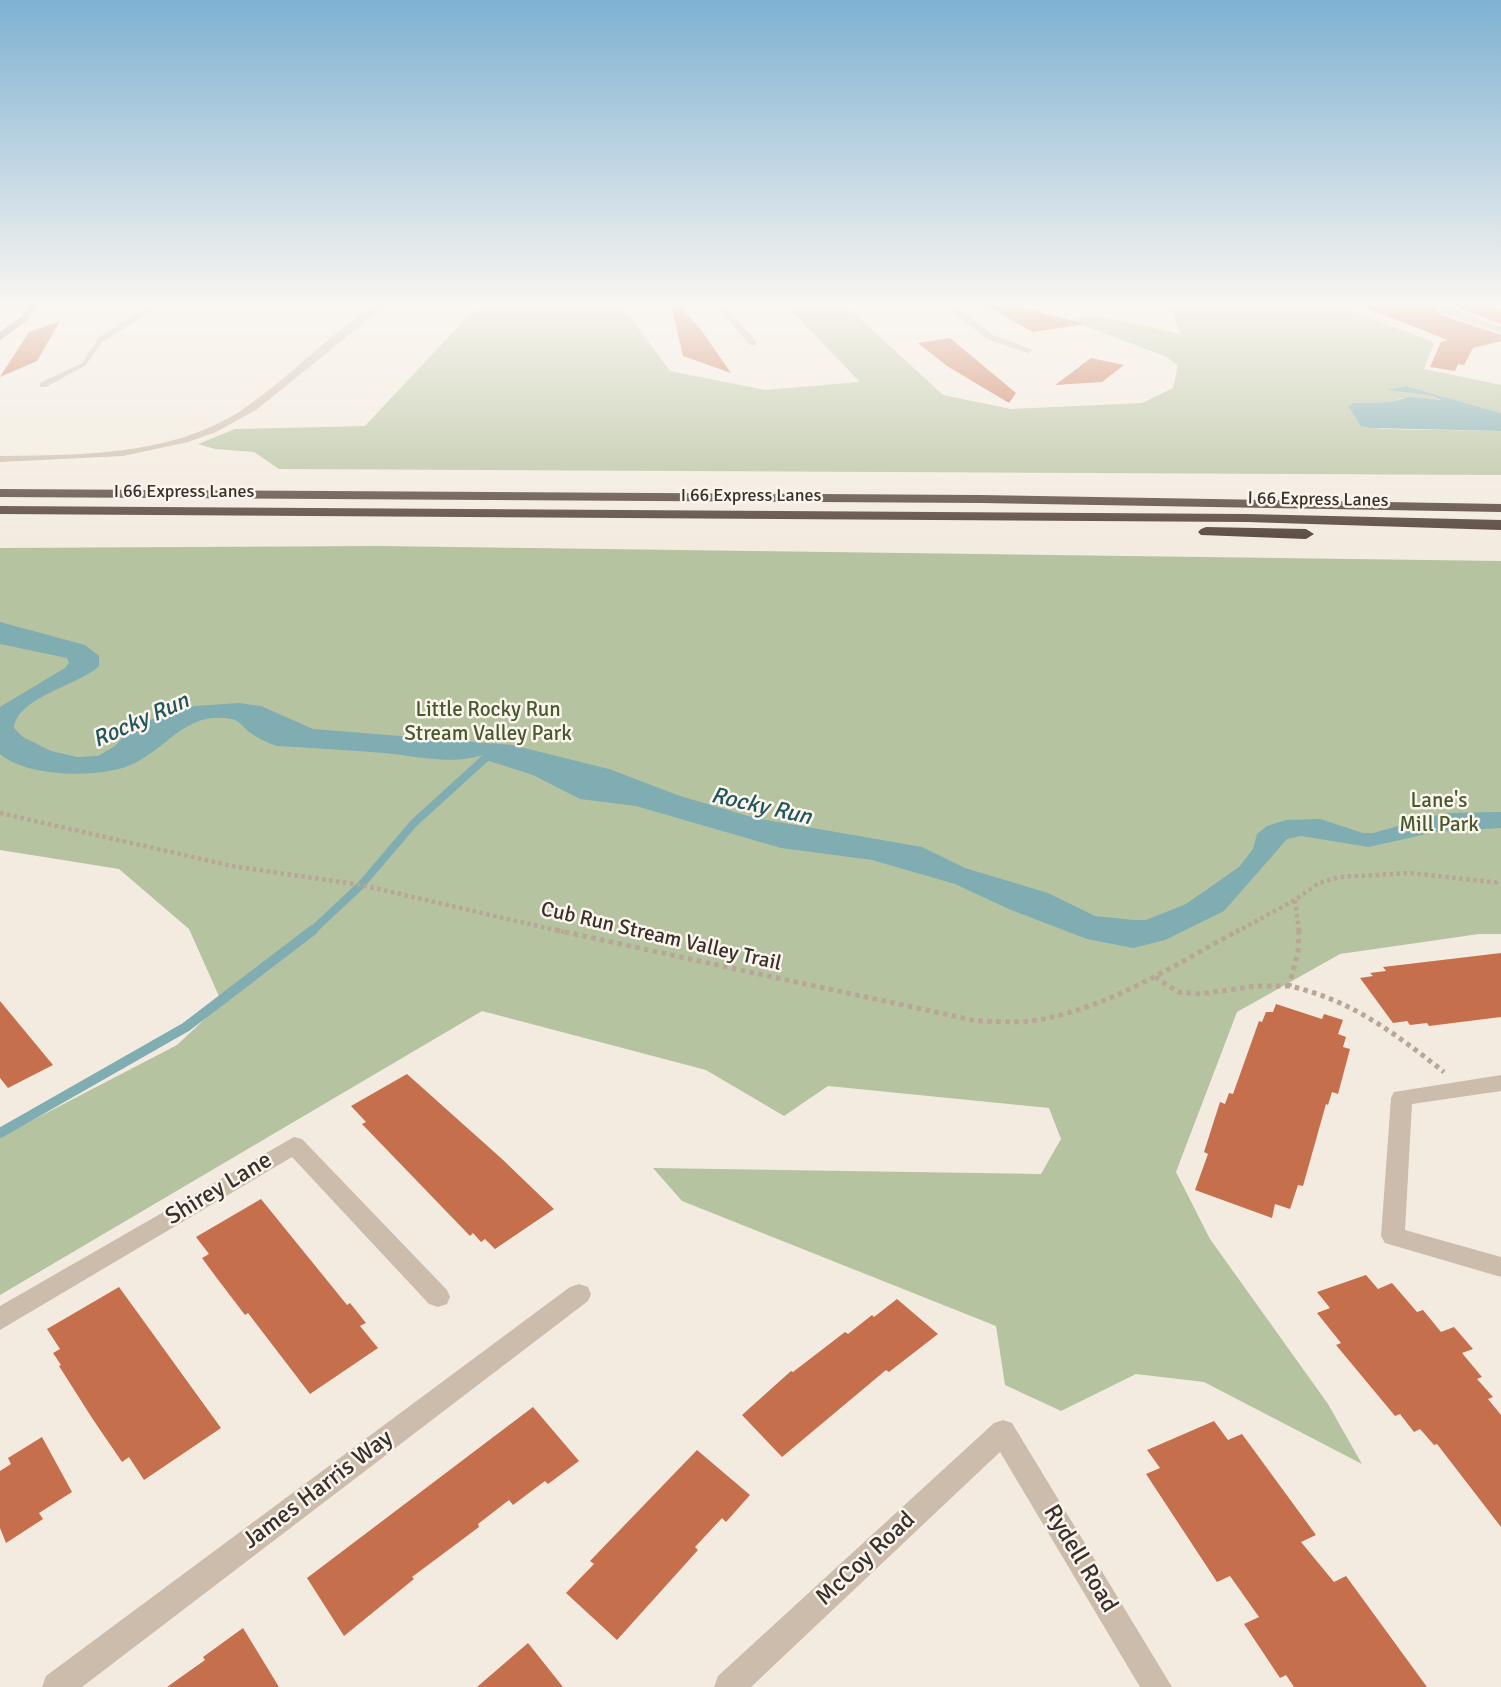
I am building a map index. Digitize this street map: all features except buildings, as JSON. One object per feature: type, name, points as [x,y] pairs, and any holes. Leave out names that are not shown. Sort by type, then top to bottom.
[{"type":"highway","points":[[0,481],[1182,488],[1501,495]]},
{"type":"highway","name":"I 66 Express Lanes","points":[[0,493],[967,499],[1501,508]]},
{"type":"highway","name":"I 66 Express Lanes","points":[[0,510],[1247,518],[1501,524]]},
{"type":"highway","points":[[0,523],[1211,532],[1501,538]]},
{"type":"street","points":[[0,459],[72,458],[120,453],[169,443],[220,426],[252,408],[282,384]]},
{"type":"street","points":[[1501,1083],[1402,1098],[1393,1236],[1501,1267]]},
{"type":"street","name":"Shirey Lane","points":[[0,1319],[294,1144],[438,1297]]},
{"type":"street","name":"James Harris Way","points":[[57,1687],[579,1294]]},
{"type":"street","name":"McCoy Road","points":[[729,1687],[1003,1432]]},
{"type":"street","name":"Rydell Road","points":[[1003,1432],[1157,1687]]},
{"type":"path","name":"Cub Run Stream Valley Trail","points":[[0,813],[232,866],[360,885],[977,1021],[1030,1021],[1075,1011],[1155,977],[1295,900],[1322,882],[1358,874],[1442,875],[1501,883]]},
{"type":"path","points":[[1289,986],[1288,974],[1296,958],[1299,940],[1295,900]]},
{"type":"path","points":[[1155,977],[1178,992],[1200,994],[1256,986],[1289,986],[1314,990],[1367,1015],[1465,1088]]},
{"type":"green space","points":[[405,384],[734,384],[765,390],[839,384],[931,384],[943,395],[1011,409],[1142,403],[1173,388],[1174,384],[1495,384],[1501,385],[1501,413],[1406,386],[1387,390],[1429,395],[1442,401],[1402,398],[1391,402],[1355,403],[1348,406],[1361,425],[1381,429],[1501,431],[1501,475],[279,469],[254,452],[215,449],[198,444],[235,429],[365,426]]},
{"type":"green space","points":[[379,546],[1501,561],[1501,934],[1479,934],[1340,954],[1237,1012],[1176,1172],[1210,1239],[1328,1404],[1362,1464],[1204,1382],[1136,1374],[1061,1411],[1005,1385],[996,1326],[682,1201],[653,1168],[1041,1174],[1061,1139],[1049,1108],[828,1086],[784,1116],[706,1070],[482,1011],[0,1295],[0,1137],[177,1045],[222,1003],[189,929],[119,869],[0,850],[0,548]]},
{"type":"water","points":[[1406,386],[1501,413],[1501,431],[1371,428],[1361,426],[1348,406],[1354,403],[1391,402],[1408,397],[1441,400],[1429,395],[1386,390]]},
{"type":"water","name":"Rocky Run","points":[[0,622],[85,645],[99,656],[99,666],[90,673],[37,700],[18,717],[14,728],[23,737],[51,751],[77,757],[98,756],[115,746],[131,728],[158,717],[195,706],[239,703],[261,706],[313,729],[512,745],[609,769],[680,796],[755,818],[922,847],[965,868],[1048,893],[1095,916],[1146,920],[1186,904],[1239,867],[1253,849],[1257,834],[1267,826],[1286,820],[1320,819],[1363,833],[1373,833],[1445,813],[1501,812],[1501,828],[1435,832],[1369,847],[1301,836],[1287,839],[1224,911],[1165,940],[1133,948],[1087,939],[1011,910],[955,884],[872,860],[781,848],[636,806],[580,799],[533,775],[489,761],[490,753],[450,760],[277,746],[255,736],[236,721],[216,718],[190,725],[147,756],[121,768],[105,772],[66,774],[28,768],[0,754],[0,707],[69,663],[67,658],[0,644]]},
{"type":"waterway","points":[[311,932],[361,885],[414,823],[491,753]]},
{"type":"waterway","points":[[0,1133],[186,1027],[313,930]]},
{"type":"park label","name":"Little Rocky Run Stream Valley Park","points":[[488,722]]},
{"type":"park label","name":"Lane's Mill Park","points":[[1439,813]]}]
